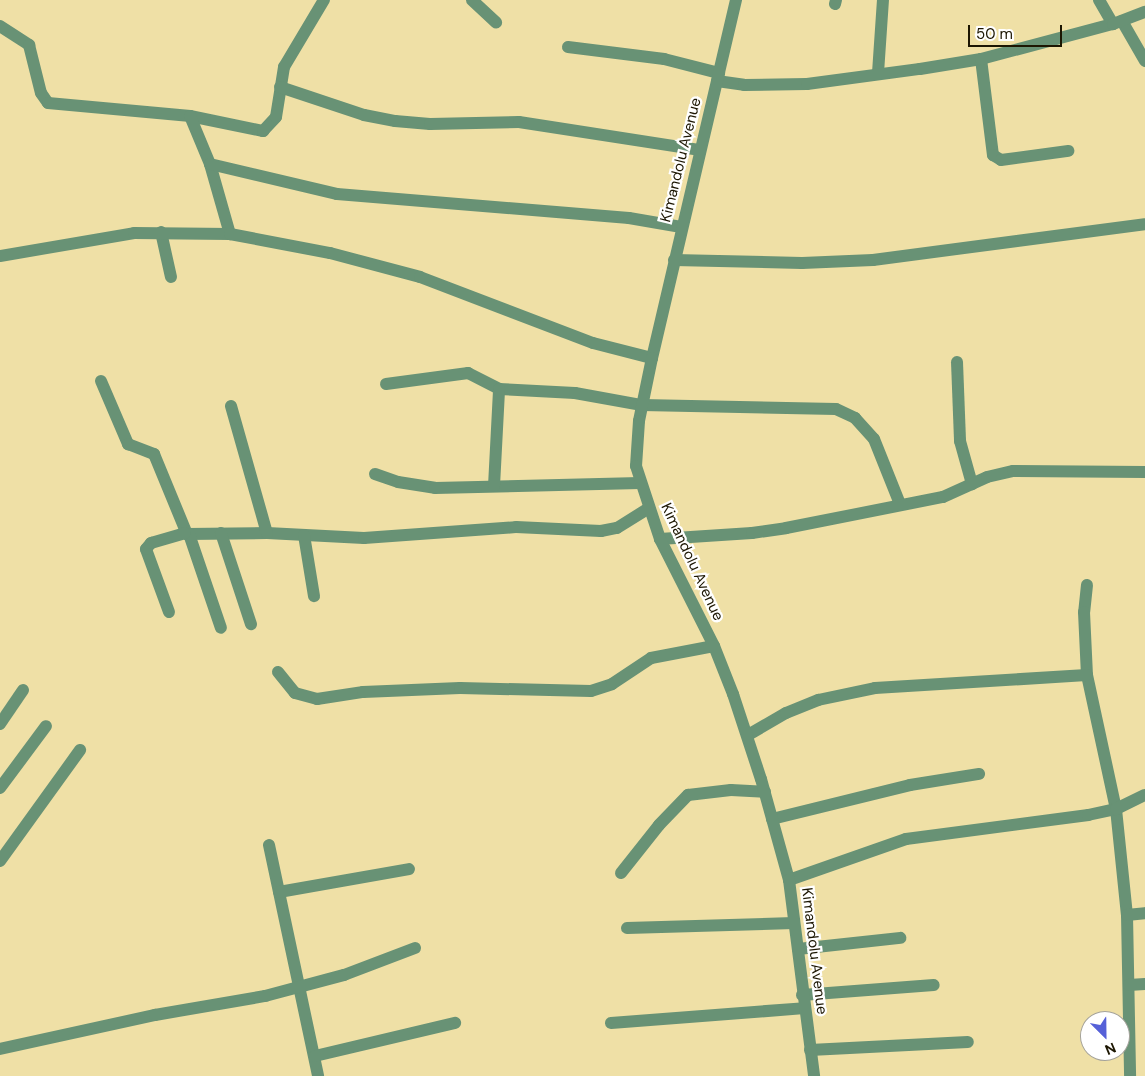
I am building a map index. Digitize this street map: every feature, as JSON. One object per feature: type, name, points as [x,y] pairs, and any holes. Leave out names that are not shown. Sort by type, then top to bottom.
[{"type":"street","points":[[0,26],[29,45],[41,93],[48,103],[190,116],[263,131],[276,117],[284,67],[324,0]]},
{"type":"street","points":[[472,0],[496,22]]},
{"type":"street","name":"Kimandolu Avenue","points":[[736,0],[681,226],[652,358],[642,405],[636,466],[640,483],[660,539],[714,646],[748,735],[789,880],[803,1002],[814,1076]]},
{"type":"street","points":[[878,73],[883,0]]},
{"type":"street","points":[[1099,0],[1145,61]]},
{"type":"street","points":[[568,47],[664,59],[744,85],[807,84],[981,59],[1118,23],[1145,12]]},
{"type":"street","points":[[981,59],[993,155],[1001,160],[1068,151]]},
{"type":"street","points":[[280,86],[375,118],[430,124],[519,122],[700,150]]},
{"type":"street","points":[[190,116],[210,164],[230,234]]},
{"type":"street","points":[[210,164],[337,194],[620,218],[681,226]]},
{"type":"street","points":[[674,260],[802,263],[873,260],[1145,224]]},
{"type":"street","points":[[161,232],[171,277]]},
{"type":"street","points":[[0,256],[161,232],[230,234],[330,253],[420,277],[593,343],[652,358]]},
{"type":"street","points":[[957,362],[960,441],[972,484]]},
{"type":"street","points":[[386,384],[468,373],[499,389],[575,392],[642,405],[825,408],[846,412],[864,426],[874,439],[900,504]]},
{"type":"street","points":[[101,381],[128,444],[154,454],[187,534],[221,628]]},
{"type":"street","points":[[494,486],[499,389]]},
{"type":"street","points":[[231,406],[267,533]]},
{"type":"street","points":[[660,539],[752,533],[943,497],[993,475],[1013,471],[1145,472]]},
{"type":"street","points":[[375,474],[398,482],[435,488],[640,483]]},
{"type":"street","points":[[169,612],[146,549],[151,543],[187,534],[267,533],[364,538],[516,527],[610,530],[649,508]]},
{"type":"street","points":[[221,533],[252,624]]},
{"type":"street","points":[[304,536],[314,596]]},
{"type":"street","points":[[1087,586],[1084,612],[1087,675],[1116,809],[1127,915],[1130,1076]]},
{"type":"street","points":[[278,672],[295,693],[317,700],[363,692],[460,688],[590,691],[612,684],[651,658],[714,646]]},
{"type":"street","points":[[748,735],[786,713],[818,700],[875,688],[1087,675]]},
{"type":"street","points":[[0,724],[23,690]]},
{"type":"street","points":[[0,788],[46,726]]},
{"type":"street","points":[[0,861],[80,750]]},
{"type":"street","points":[[772,818],[910,785],[979,774]]},
{"type":"street","points":[[621,874],[659,825],[688,795],[731,790],[764,792]]},
{"type":"street","points":[[789,880],[888,844],[928,834],[1116,809],[1145,795]]},
{"type":"street","points":[[269,845],[318,1076]]},
{"type":"street","points":[[279,892],[409,869]]},
{"type":"street","points":[[1127,915],[1145,913]]},
{"type":"street","points":[[626,928],[794,923]]},
{"type":"street","points":[[798,949],[900,938]]},
{"type":"street","points":[[0,1049],[298,988],[344,975],[415,948]]},
{"type":"street","points":[[1129,985],[1145,984]]},
{"type":"street","points":[[611,1023],[803,1002],[934,985]]},
{"type":"street","points":[[315,1056],[455,1023]]},
{"type":"street","points":[[810,1050],[968,1042]]}]
